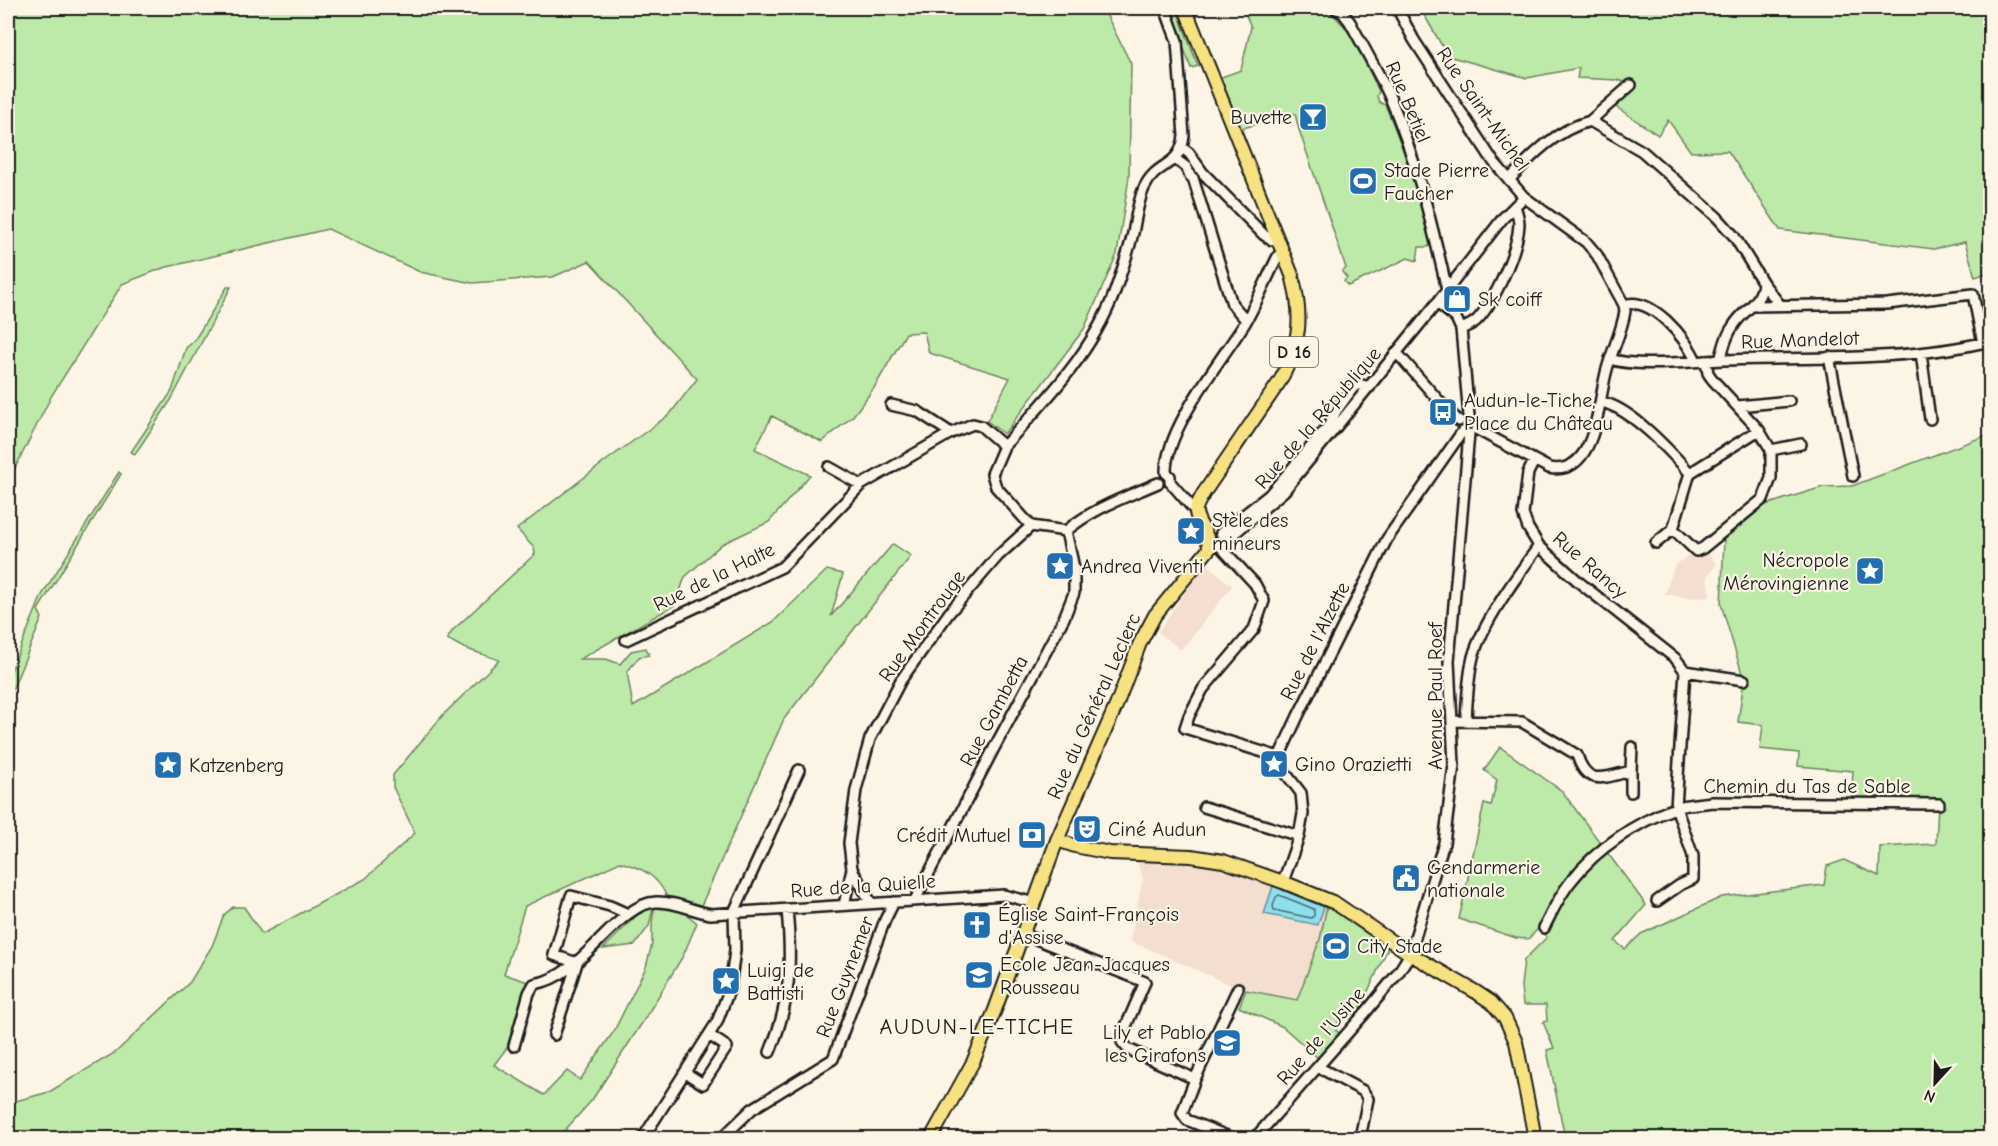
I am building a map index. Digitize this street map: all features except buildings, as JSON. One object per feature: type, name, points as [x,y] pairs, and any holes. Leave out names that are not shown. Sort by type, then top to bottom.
[{"type":"main road","name":"D 16","points":[[1185,8],[1283,254],[1298,296],[1300,318],[1291,362],[1203,494],[1196,512]]},
{"type":"main road","points":[[1196,512],[1209,540],[1218,541]]},
{"type":"main road","name":"Rue du Général Leclerc","points":[[931,1138],[973,1062],[995,1010],[1057,840],[1116,706],[1140,643],[1155,615],[1218,541]]},
{"type":"main road","points":[[1057,840],[1110,853],[1191,856],[1223,861],[1335,903],[1410,954],[1491,1002],[1505,1017],[1516,1042],[1535,1138]]},
{"type":"street","points":[[1165,8],[1177,41],[1184,136],[1182,148],[1175,159],[1150,176],[1143,191],[1126,260],[1113,297],[1096,332],[1077,362],[1004,446],[992,474],[996,487],[1031,526],[1066,531],[1103,506],[1158,483],[1158,475],[1168,478]]},
{"type":"street","name":"Rue Betiel","points":[[1335,8],[1350,21],[1388,94],[1406,137],[1431,217],[1448,290]]},
{"type":"street","name":"Rue Saint-Michel","points":[[1397,8],[1414,40],[1466,122],[1509,180],[1524,197],[1586,242],[1597,255],[1624,304]]},
{"type":"street","points":[[1509,180],[1528,158],[1564,131],[1590,121],[1631,85]]},
{"type":"street","points":[[1590,121],[1642,151],[1717,217],[1734,236],[1763,283],[1780,305]]},
{"type":"street","points":[[1182,148],[1189,153],[1201,171],[1264,235],[1272,240],[1277,239]]},
{"type":"street","points":[[1175,159],[1186,167],[1193,178],[1232,304],[1246,320]]},
{"type":"street","points":[[1193,178],[1201,171]]},
{"type":"street","points":[[1469,432],[1476,422],[1469,416],[1461,328],[1456,318],[1437,303],[1503,218],[1524,197]]},
{"type":"street","points":[[1461,328],[1478,319],[1505,274],[1519,226],[1515,206]]},
{"type":"street","points":[[1196,512],[1168,478],[1166,461],[1171,444],[1189,409],[1246,320],[1278,256],[1283,254]]},
{"type":"street","points":[[1720,360],[1727,335],[1758,299],[1763,283]]},
{"type":"street","points":[[1752,306],[1887,304],[1973,294],[1987,342]]},
{"type":"street","points":[[1397,353],[1459,422],[1460,429],[1549,468],[1560,470],[1568,468],[1585,449],[1592,436],[1610,359],[1624,317],[1624,304],[1630,302],[1638,304],[1672,325],[1701,361],[1712,380],[1759,430],[1771,450],[1771,478],[1763,500],[1696,552],[1673,529]]},
{"type":"street","name":"Rue de la République","points":[[1218,541],[1284,491],[1437,303]]},
{"type":"street","name":"Rue Mandelot","points":[[1610,359],[1628,363],[1921,353],[1987,342]]},
{"type":"street","points":[[1921,353],[1930,419]]},
{"type":"street","points":[[1829,357],[1853,476]]},
{"type":"street","points":[[1738,406],[1789,401]]},
{"type":"street","points":[[1601,402],[1618,407],[1660,442],[1690,473]]},
{"type":"street","points":[[891,405],[917,411],[951,433]]},
{"type":"street","points":[[1459,422],[1465,416],[1469,416]]},
{"type":"street","name":"Rue de la Halte","points":[[626,640],[782,567],[861,485],[951,433],[973,424],[981,426],[1004,446]]},
{"type":"street","points":[[1656,543],[1673,529],[1690,473],[1759,430]]},
{"type":"street","name":"Avenue Paul Roef","points":[[1410,954],[1444,843],[1454,765],[1449,661],[1469,432]]},
{"type":"street","name":"Rue de l'Alzette","points":[[1279,758],[1387,539],[1469,432]]},
{"type":"street","points":[[1771,450],[1801,444]]},
{"type":"street","name":"Rue Rancy","points":[[1534,461],[1528,473],[1523,514],[1539,546],[1580,583],[1676,659],[1685,670]]},
{"type":"street","points":[[829,467],[861,485]]},
{"type":"street","name":"Rue Montrouge","points":[[844,905],[852,869],[849,843],[856,790],[870,739],[901,680],[949,614],[998,556],[1031,526]]},
{"type":"street","name":"Rue Gambetta","points":[[915,900],[1071,602],[1074,593],[1074,568],[1066,531]]},
{"type":"street","points":[[1218,541],[1255,584],[1264,601],[1254,629],[1203,689],[1185,728],[1279,758],[1280,766],[1301,794],[1303,814],[1299,836],[1283,882]]},
{"type":"street","points":[[1466,721],[1467,698],[1474,656],[1482,634],[1510,586],[1539,546]]},
{"type":"street","points":[[1657,902],[1680,885],[1693,879],[1693,856],[1676,807],[1685,670],[1744,680]]},
{"type":"street","points":[[1451,699],[1467,698]]},
{"type":"street","points":[[1453,721],[1522,722],[1577,755],[1581,769],[1587,775],[1599,778],[1631,771]]},
{"type":"street","points":[[1631,792],[1632,747]]},
{"type":"street","points":[[643,1138],[717,1022],[730,988],[735,950],[734,912],[799,770]]},
{"type":"street","name":"Chemin du Tas de Sable","points":[[1544,928],[1559,899],[1584,866],[1634,828],[1676,807],[1712,802],[1939,804]]},
{"type":"street","points":[[1204,807],[1299,836]]},
{"type":"street","name":"Rue Montrouge","points":[[852,869],[871,903]]},
{"type":"street","points":[[577,963],[554,955],[571,896],[610,906],[628,914]]},
{"type":"street","name":"Rue de la Quielle","points":[[577,963],[628,914],[645,904],[655,902],[666,902],[711,914],[1004,896],[1035,903]]},
{"type":"street","name":"Rue Guynemer","points":[[722,1138],[752,1109],[833,1059],[885,920],[894,902]]},
{"type":"street","points":[[770,1052],[781,1026],[787,997],[790,949],[787,909]]},
{"type":"street","points":[[1023,934],[1145,982],[1123,1033],[1122,1042],[1128,1049],[1195,1079]]},
{"type":"street","name":"Rue de l'Usine","points":[[1255,1138],[1366,1012],[1398,973],[1410,954]]},
{"type":"street","points":[[554,1035],[577,963]]},
{"type":"street","points":[[514,1046],[529,993],[534,984],[543,982],[577,963]]},
{"type":"street","points":[[1232,1138],[1187,1120],[1182,1113],[1195,1079],[1238,988]]},
{"type":"street","points":[[686,1073],[703,1084],[727,1047],[709,1035]]},
{"type":"street","points":[[1318,1067],[1363,1091],[1368,1099],[1360,1138]]},
{"type":"shaded area","points":[[1706,552],[1717,564],[1707,576],[1710,597],[1689,598],[1665,594],[1674,567],[1690,553],[1694,557],[1700,557]]},
{"type":"shaded area","points":[[1205,562],[1232,586],[1181,650],[1158,632]]},
{"type":"shaded area","points":[[1136,860],[1190,862],[1222,867],[1327,906],[1320,939],[1297,1000],[1238,988],[1130,941],[1143,878]]},
{"type":"green space","points":[[8,8],[1103,8],[1131,64],[1129,177],[1117,254],[1084,329],[1004,434],[987,421],[1010,378],[929,353],[924,332],[906,333],[874,388],[853,416],[822,442],[772,416],[755,449],[810,475],[769,522],[722,544],[685,577],[675,605],[580,659],[606,659],[620,664],[631,651],[646,648],[649,655],[639,657],[627,672],[633,707],[773,622],[827,570],[843,574],[831,616],[893,544],[911,556],[784,719],[700,908],[667,897],[654,878],[635,867],[620,862],[525,906],[504,974],[534,984],[517,1034],[494,1065],[544,1095],[567,1071],[580,1080],[614,1031],[646,967],[652,944],[655,905],[684,912],[697,923],[683,956],[644,1020],[592,1100],[558,1138],[8,1138],[8,1103],[49,1092],[116,1052],[190,982],[212,946],[224,915],[233,907],[244,907],[262,934],[365,879],[415,833],[393,787],[393,775],[443,715],[499,660],[464,648],[447,639],[453,630],[535,554],[534,548],[517,529],[670,414],[697,379],[589,261],[553,277],[472,283],[420,272],[328,229],[163,268],[122,284],[52,395],[8,482]]},
{"type":"green space","points":[[1169,8],[1176,8],[1198,66],[1191,68]]},
{"type":"green space","points":[[1243,8],[1321,8],[1340,22],[1348,32],[1379,91],[1377,96],[1379,102],[1385,105],[1418,191],[1431,244],[1428,247],[1419,247],[1417,261],[1408,258],[1348,286],[1344,281],[1347,278],[1342,272],[1346,268],[1295,114],[1239,129],[1219,78],[1241,70],[1251,27]]},
{"type":"green space","points":[[1420,8],[1990,8],[1990,272],[1975,277],[1965,242],[1934,249],[1780,230],[1728,151],[1691,152],[1668,120],[1658,135],[1610,103],[1631,84],[1618,80],[1577,78],[1579,68],[1527,78],[1448,56]]},
{"type":"green space","points":[[227,287],[231,287],[171,400],[135,454],[131,452],[172,391],[186,348],[194,341]]},
{"type":"green space","points":[[1990,434],[1990,1138],[1565,1138],[1547,1050],[1554,1048],[1543,1022],[1547,1021],[1546,1005],[1523,1005],[1521,986],[1524,960],[1547,937],[1538,929],[1528,939],[1516,938],[1459,919],[1484,804],[1491,806],[1497,780],[1484,770],[1500,747],[1562,791],[1646,905],[1615,941],[1625,949],[1641,934],[1722,897],[1824,885],[1827,866],[1844,860],[1879,876],[1880,847],[1936,844],[1938,804],[1851,804],[1853,771],[1798,766],[1799,753],[1760,749],[1763,725],[1738,722],[1744,680],[1721,604],[1724,539],[1765,505],[1823,487],[1852,486]]},
{"type":"green space","points":[[119,472],[121,474],[38,610],[42,618],[8,700],[8,678],[42,595]]},
{"type":"green space","points":[[654,904],[649,926],[635,945],[603,949],[637,915]]},
{"type":"green space","points":[[1327,906],[1388,948],[1357,1015],[1341,1012],[1336,1031],[1341,1033],[1318,1058],[1283,1027],[1239,1007],[1246,990],[1297,1000],[1320,939]]},
{"type":"water","points":[[1273,886],[1324,907],[1318,925],[1264,914]]},
{"type":"place","name":"Buvette","points":[[1313,117]]},
{"type":"place","name":"Stade Pierre Faucher","points":[[1363,181]]},
{"type":"place","name":"Sk coiff","points":[[1457,299]]},
{"type":"place","name":"Audun-le-Tiche, Place du Château","points":[[1443,412]]},
{"type":"place","name":"Stèle des mineurs","points":[[1191,531]]},
{"type":"place","name":"Andrea Viventi","points":[[1060,566]]},
{"type":"place","name":"Nécropole Mérovingienne","points":[[1870,571]]},
{"type":"place","name":"Gino Orazietti","points":[[1274,764]]},
{"type":"place","name":"Katzenberg","points":[[168,765]]},
{"type":"place","name":"Ciné Audun","points":[[1087,829]]},
{"type":"place","name":"Crédit Mutuel","points":[[1032,835]]},
{"type":"place","name":"Gendarmerie nationale","points":[[1406,878]]},
{"type":"place","name":"Église Saint-François d'Assise","points":[[977,925]]},
{"type":"place","name":"City Stade","points":[[1336,946]]},
{"type":"place","name":"Ecole Jean-Jacques Rousseau","points":[[979,975]]},
{"type":"place","name":"Luigi de Battisti","points":[[726,981]]},
{"type":"place","name":"Lily et Pablo les Girafons","points":[[1227,1043]]},
{"type":"district","name":"AUDUN-LE-TICHE","points":[[977,1027]]}]
